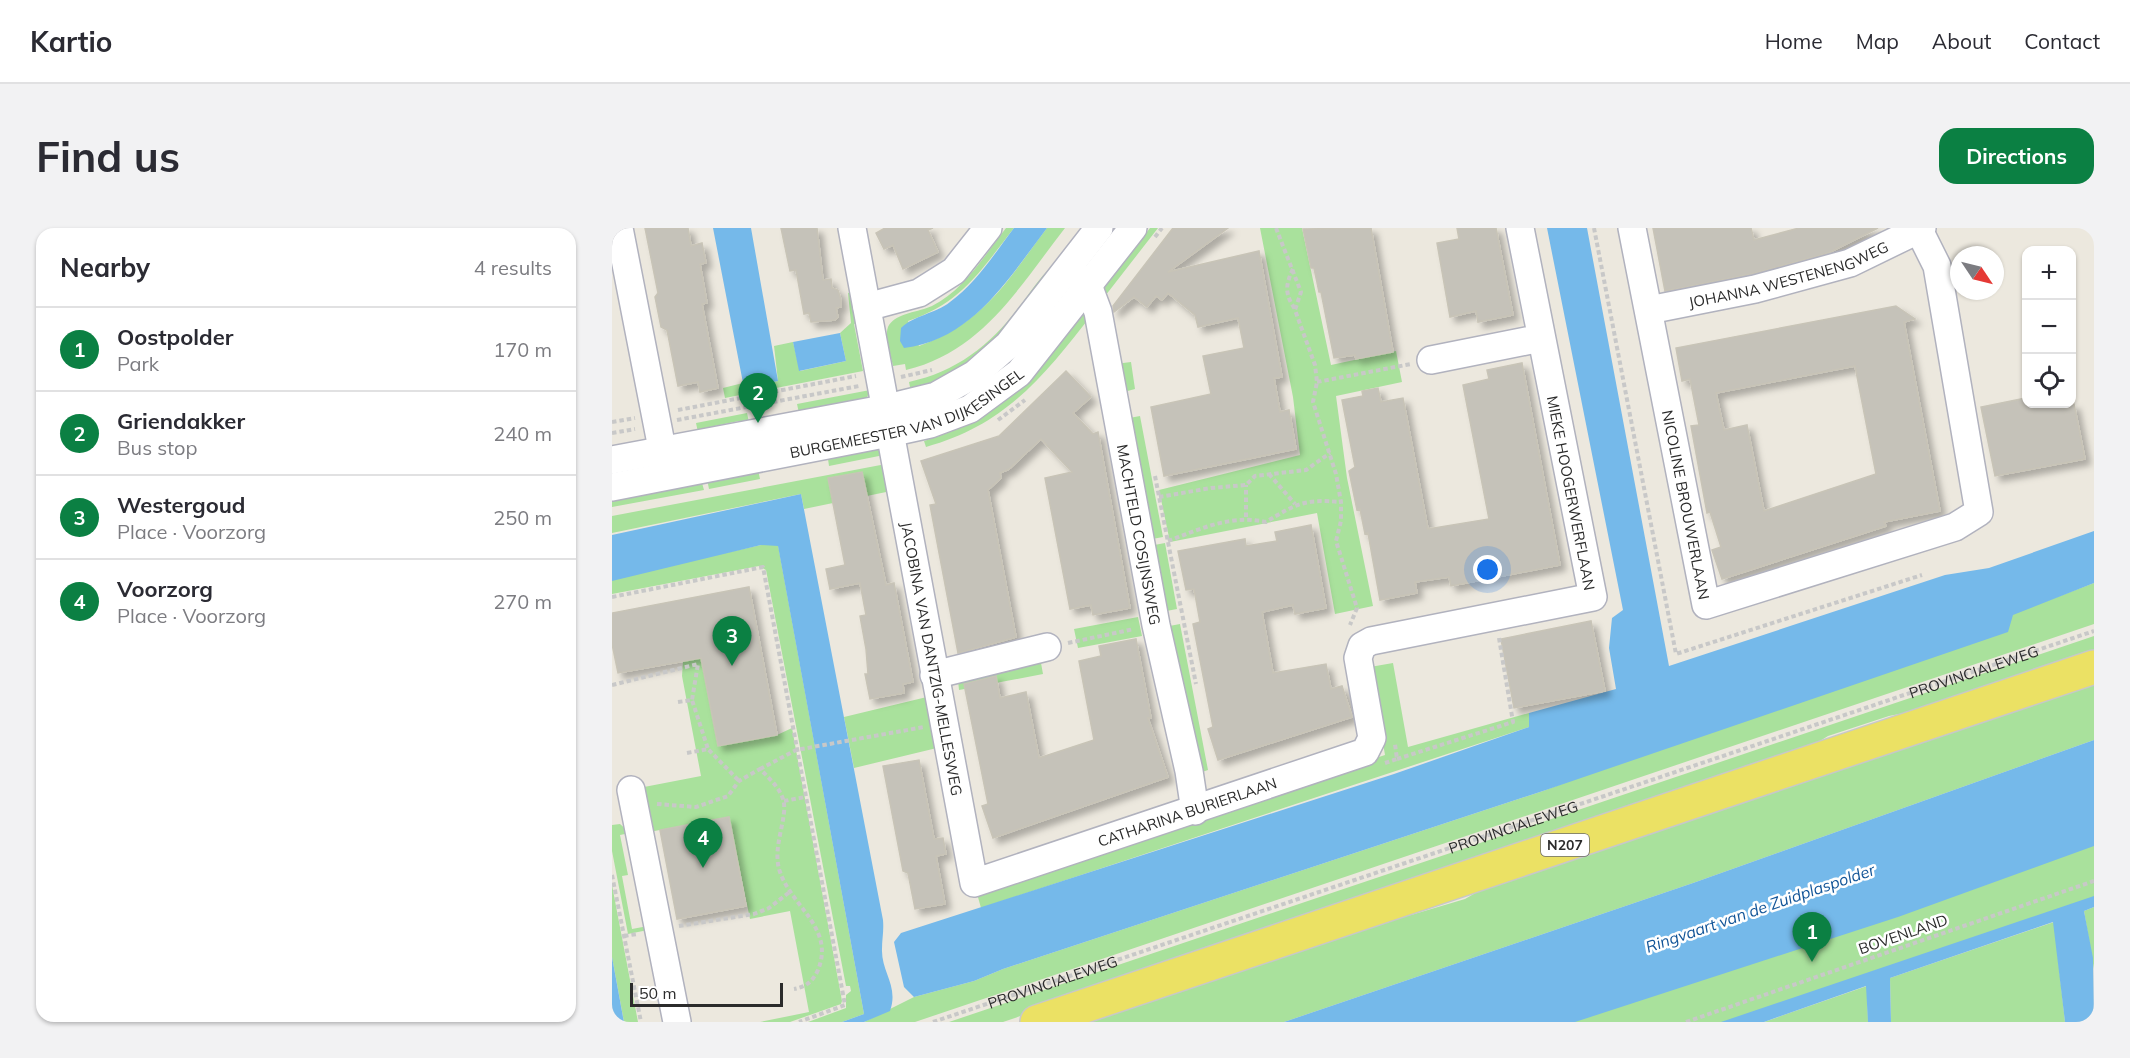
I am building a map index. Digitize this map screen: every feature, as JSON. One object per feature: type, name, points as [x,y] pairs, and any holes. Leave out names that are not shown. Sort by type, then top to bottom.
[{"type":"main road","name":"N207","points":[[1037,1022],[2094,667]]},
{"type":"street","points":[[619,228],[664,464]]},
{"type":"street","name":"JACOBINA VAN DANTZIG-MELLESWEG","points":[[852,228],[942,723],[974,883]]},
{"type":"street","points":[[867,307],[919,293],[954,271],[988,228]]},
{"type":"street","name":"BURGEMEESTER VAN DIJKESINGEL","points":[[886,421],[957,386],[991,363],[1099,228]]},
{"type":"street","name":"BURGEMEESTER VAN DIJKESINGEL","points":[[612,487],[664,464],[886,421],[930,424],[960,413],[995,393],[1019,373],[1133,228]]},
{"type":"street","name":"MIEKE HOOGERWERFLAAN","points":[[1356,637],[1371,641],[1593,597],[1520,228]]},
{"type":"street","name":"NICOLINE BROUWERLAAN","points":[[1632,228],[1706,605],[1955,527],[1979,512],[1937,266],[1920,229]]},
{"type":"street","name":"JOHANNA WESTENENGWEG","points":[[1649,310],[1755,289],[1850,263],[1920,229]]},
{"type":"street","points":[[1067,269],[1088,285]]},
{"type":"street","name":"MACHTELD COSIJNSWEG","points":[[1088,285],[1104,337],[1155,625],[1189,771],[1194,811]]},
{"type":"street","points":[[1431,360],[1541,338]]},
{"type":"street","name":"BURGEMEESTER VAN DIJKESINGEL","points":[[612,460],[664,464]]},
{"type":"street","name":"CATHARINA BURIERLAAN","points":[[974,883],[1365,752],[1372,738],[1356,637]]},
{"type":"street","points":[[934,675],[1047,647]]},
{"type":"street","points":[[625,805],[658,930],[669,961],[679,1015]]},
{"type":"path","points":[[1276,228],[1302,292],[1295,310]]},
{"type":"path","points":[[1294,268],[1287,290],[1288,299],[1295,310],[1315,365],[1317,382],[1313,402],[1330,453],[1341,502],[1341,521],[1336,541],[1357,608],[1356,637]]},
{"type":"path","points":[[1317,382],[1431,360]]},
{"type":"path","name":"BURGEMEESTER VAN DIJKESINGEL","points":[[612,422],[656,419],[936,368]]},
{"type":"path","name":"BURGEMEESTER VAN DIJKESINGEL","points":[[612,433],[656,419],[878,377]]},
{"type":"path","points":[[1246,517],[1246,486],[1255,476],[1306,470],[1330,453]]},
{"type":"path","points":[[1269,473],[1295,504]]},
{"type":"path","points":[[1197,689],[1159,497],[1211,488],[1246,486]]},
{"type":"path","points":[[1141,546],[1168,541],[1203,527],[1246,517],[1266,522],[1295,504],[1318,501],[1341,502]]},
{"type":"path","points":[[612,597],[763,567],[845,1005],[799,1022]]},
{"type":"path","points":[[1397,759],[1513,722],[1495,616]]},
{"type":"path","points":[[1047,647],[1155,625]]},
{"type":"path","name":"PROVINCIALEWEG","points":[[933,1022],[2094,631]]},
{"type":"path","points":[[612,686],[689,669],[698,664],[692,700],[708,749],[739,782]]},
{"type":"path","points":[[678,702],[692,700]]},
{"type":"path","points":[[625,805],[671,804],[696,807],[728,796],[739,782],[796,750],[942,723]]},
{"type":"path","points":[[687,753],[708,749]]},
{"type":"path","points":[[760,770],[778,789],[784,801],[776,855],[780,872],[790,891],[820,933],[823,947],[815,977],[803,987],[794,989]]},
{"type":"path","points":[[784,801],[805,797]]},
{"type":"path","points":[[612,875],[641,1022]]},
{"type":"path","name":"BOVENLAND","points":[[1686,1022],[2094,881]]},
{"type":"path","points":[[624,936],[754,914],[769,908],[790,891]]},
{"type":"path","points":[[823,947],[835,948]]},
{"type":"green space","points":[[1006,228],[1014,228],[969,284],[943,305],[908,321],[919,346],[962,325],[978,312],[993,298],[1047,228],[1065,228],[1015,294],[978,332],[957,348],[933,361],[906,370],[905,364],[893,366],[887,339],[889,325],[903,315],[932,306],[954,291],[973,272]]},
{"type":"green space","points":[[1150,228],[1158,228],[1102,300],[1104,273],[1111,278]]},
{"type":"green space","points":[[1260,228],[1302,228],[1331,365],[1396,351],[1402,382],[1336,396],[1347,478],[1373,606],[1335,614],[1317,513],[1170,542],[1159,490],[1300,455],[1293,397]]},
{"type":"green space","points":[[1052,267],[1001,344],[912,397],[909,382],[957,364],[984,345],[1008,321],[1038,281]]},
{"type":"green space","points":[[854,292],[860,322],[854,324],[863,371],[725,398],[723,388],[743,383],[744,388],[778,381],[774,346],[793,342],[800,371],[846,361],[840,333],[851,323],[848,293]]},
{"type":"green space","points":[[1080,305],[1093,313],[1040,377],[1021,395],[1001,412],[979,426],[954,438],[926,447],[924,441],[972,422],[1010,397],[1041,366],[1074,326],[1068,320]]},
{"type":"green space","points":[[1131,362],[1135,389],[1120,393],[1115,364]]},
{"type":"green space","points":[[870,390],[866,400],[854,408],[853,400],[813,408],[814,415],[800,418],[797,404]]},
{"type":"green space","points":[[747,413],[750,427],[741,429],[739,421],[700,429],[701,437],[699,437],[696,423]]},
{"type":"green space","points":[[1140,416],[1163,537],[1147,540],[1124,419]]},
{"type":"green space","points":[[862,445],[874,447],[884,455],[829,466],[828,459],[863,452]]},
{"type":"green space","points":[[886,464],[891,491],[804,509],[801,494],[612,533],[612,516]]},
{"type":"green space","points":[[757,465],[760,479],[709,489],[706,474],[710,482],[750,474]]},
{"type":"green space","points":[[700,476],[704,490],[612,507],[612,493]]},
{"type":"green space","points":[[1165,543],[1177,609],[1161,612],[1149,546]]},
{"type":"green space","points":[[761,545],[778,545],[864,1014],[842,1022],[808,1022],[846,1008],[846,995],[851,991],[850,986],[846,986],[766,570],[759,566],[612,594],[612,578]]},
{"type":"green space","points":[[2094,583],[2094,624],[915,1022],[864,1022],[914,997],[974,981],[1003,969],[1543,791]]},
{"type":"green space","points":[[1138,617],[1142,636],[1078,648],[1074,629]]},
{"type":"green space","points":[[1180,624],[1208,770],[1193,775],[1164,627]]},
{"type":"green space","points":[[2094,636],[2094,654],[1939,706],[1889,716],[1828,736],[1799,754],[1003,1022],[949,1022]]},
{"type":"green space","points":[[701,658],[718,746],[777,735],[792,728],[842,1001],[841,1004],[790,1022],[760,1022],[809,1012],[790,911],[750,919],[729,817],[649,832],[644,787],[701,776],[682,676],[683,661]]},
{"type":"green space","points":[[1041,663],[1043,674],[959,690],[958,680]]},
{"type":"green space","points":[[1393,663],[1408,747],[1529,713],[1529,727],[981,908],[976,890],[1385,755],[1370,667]]},
{"type":"green space","points":[[2094,679],[2094,740],[1693,883],[1284,1022],[1077,1022],[1370,921],[1411,915],[1465,899],[1503,877]]},
{"type":"green space","points":[[931,696],[941,747],[854,768],[844,717]]},
{"type":"green space","points":[[620,824],[630,833],[620,835],[628,875],[622,876],[632,929],[648,926],[648,930],[628,934],[612,851],[612,825]]},
{"type":"green space","points":[[2094,826],[2094,901],[1743,1022],[1532,1022]]},
{"type":"green space","points":[[612,885],[638,1022],[624,1022],[612,957]]},
{"type":"green space","points":[[2094,907],[2094,969],[2084,911]]},
{"type":"green space","points":[[2054,922],[2065,1022],[1891,1022],[1890,978]]},
{"type":"green space","points":[[1867,986],[1868,1022],[1764,1022]]},
{"type":"water","points":[[713,228],[751,228],[778,381],[744,388]]},
{"type":"water","points":[[1014,228],[1047,228],[1003,286],[969,320],[950,333],[904,348],[900,341],[901,328],[912,320],[944,306],[959,294],[985,267]]},
{"type":"water","points":[[1547,228],[1587,228],[1669,666],[1945,575],[1989,568],[2094,531],[2094,583],[2013,615],[2008,632],[1543,791],[1003,969],[974,981],[914,997],[904,987],[894,942],[901,933],[1394,774],[1529,727],[1529,713],[1616,689],[1609,648],[1612,618],[1623,610]]},
{"type":"water","points":[[840,333],[846,361],[799,371],[793,342]]},
{"type":"water","points":[[801,494],[883,920],[882,957],[892,994],[890,1011],[864,1022],[842,1022],[864,1014],[778,546],[761,545],[612,581],[612,535]]},
{"type":"water","name":"Ringvaart van de Zuidplaspolder","points":[[2094,740],[2094,846],[1898,917],[1575,1022],[1284,1022],[1693,883]]},
{"type":"water","points":[[2094,896],[2094,907],[2084,911],[2093,958],[2094,1022],[2065,1022],[2053,922],[1890,978],[1891,1022],[1868,1022],[1866,986],[1764,1022],[1721,1022]]},
{"type":"water","points":[[612,957],[623,1017],[624,1022],[612,1022]]},
{"type":"building","points":[[645,228],[688,228],[691,246],[702,243],[706,263],[700,264],[707,303],[702,304],[718,388],[700,392],[698,382],[678,386],[667,330],[661,327],[655,297],[658,293]]},
{"type":"building","points":[[781,228],[817,228],[823,280],[831,279],[832,288],[838,290],[841,300],[841,307],[836,308],[838,317],[835,320],[811,322],[809,313],[804,314],[796,270],[790,271]]},
{"type":"building","points":[[885,228],[933,228],[928,230],[938,252],[903,269],[893,245],[884,249],[876,233]]},
{"type":"building","points":[[1173,228],[1228,228],[1168,272],[1259,251],[1282,377],[1274,378],[1280,412],[1289,410],[1296,449],[1164,476],[1151,407],[1211,394],[1203,356],[1244,348],[1238,318],[1198,327],[1195,315],[1168,293],[1162,300],[1156,296],[1147,307],[1134,297],[1114,312],[1113,306]]},
{"type":"building","points":[[1371,228],[1393,352],[1356,359],[1355,355],[1334,358],[1321,292],[1319,292],[1314,268],[1311,268],[1303,229]]},
{"type":"building","points":[[1457,228],[1496,228],[1513,315],[1478,322],[1476,311],[1450,317],[1437,243],[1459,239]]},
{"type":"building","points":[[1653,228],[1751,228],[1754,240],[1799,228],[1878,228],[1828,253],[1751,274],[1665,291]]},
{"type":"building","points":[[1896,306],[1915,319],[1904,322],[1940,511],[1884,522],[1886,526],[1722,579],[1712,550],[1721,547],[1710,512],[1707,513],[1691,426],[1699,425],[1690,379],[1682,381],[1676,348]],"holes":[[[1855,366],[1876,474],[1764,511],[1747,425],[1724,430],[1716,393]]]},
{"type":"building","points":[[1522,363],[1560,565],[1451,586],[1449,577],[1415,582],[1417,593],[1380,600],[1368,533],[1365,534],[1360,509],[1357,510],[1349,471],[1355,467],[1342,400],[1363,396],[1362,391],[1378,388],[1381,402],[1403,398],[1428,529],[1489,519],[1463,385],[1489,379],[1487,370]]},
{"type":"building","points":[[1066,371],[1091,397],[1073,413],[1093,434],[1098,432],[1130,608],[1093,615],[1091,605],[1070,609],[1045,478],[1072,472],[1041,439],[1009,469],[1000,473],[1001,478],[988,490],[1016,637],[958,653],[930,505],[936,504],[921,461],[999,436]]},
{"type":"building","points":[[2022,399],[2022,408],[2075,408],[2085,459],[1995,476],[1981,407]]},
{"type":"building","points":[[862,472],[886,585],[894,583],[913,682],[903,684],[904,693],[870,699],[865,674],[868,674],[866,649],[860,616],[866,615],[860,583],[830,589],[826,569],[845,565],[828,478]]},
{"type":"building","points":[[1311,525],[1326,608],[1295,614],[1293,605],[1262,612],[1273,673],[1326,664],[1331,689],[1342,686],[1352,717],[1218,760],[1208,729],[1213,727],[1193,624],[1200,622],[1194,589],[1186,590],[1178,551],[1245,539],[1246,546],[1277,541],[1275,532]]},
{"type":"building","points":[[749,587],[777,735],[718,746],[701,658],[618,673],[612,644],[612,613]]},
{"type":"building","points":[[1591,621],[1605,691],[1514,708],[1501,639]]},
{"type":"building","points":[[1136,639],[1151,718],[1148,718],[1168,777],[993,838],[982,806],[988,804],[964,684],[996,676],[1000,698],[1026,692],[1039,758],[1094,740],[1079,661],[1101,656],[1099,646]]},
{"type":"building","points":[[919,760],[934,839],[943,838],[946,854],[936,856],[945,904],[915,909],[908,873],[903,871],[883,766]]},
{"type":"building","points":[[729,817],[746,906],[677,919],[660,830]]},
{"type":"place","name":"Griendakker","points":[[758,423]]},
{"type":"place","name":"Westergoud","points":[[732,666]]},
{"type":"place","name":"Voorzorg","points":[[703,868]]},
{"type":"place","name":"Oostpolder","points":[[1812,962]]}]
